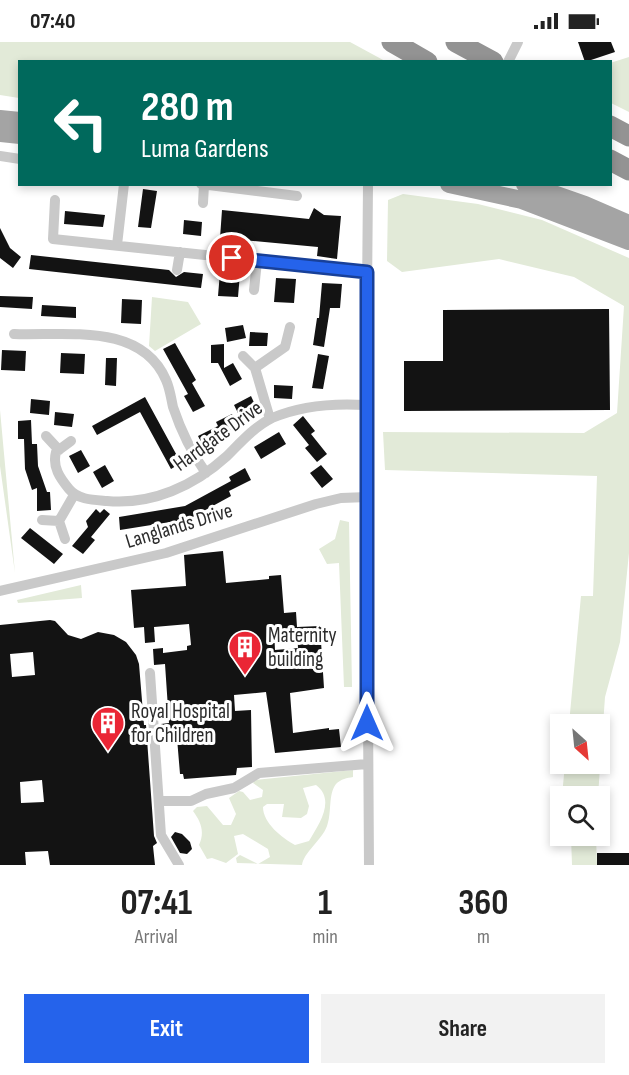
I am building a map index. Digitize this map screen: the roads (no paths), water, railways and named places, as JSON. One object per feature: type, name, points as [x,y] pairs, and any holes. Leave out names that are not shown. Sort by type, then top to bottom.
[{"type":"highway","points":[[392,42],[424,60]]},
{"type":"highway","points":[[462,44],[490,60]]},
{"type":"highway","points":[[612,127],[629,136]]},
{"type":"main road","points":[[0,119],[18,121]]},
{"type":"main road","points":[[0,133],[18,135]]},
{"type":"main road","points":[[458,186],[522,200],[625,231]]},
{"type":"main road","points":[[531,186],[585,205],[625,231]]},
{"type":"street","points":[[509,60],[518,42]]},
{"type":"street","points":[[0,156],[18,159]]},
{"type":"street","points":[[117,245],[124,186]]},
{"type":"street","points":[[202,186],[203,202]]},
{"type":"street","points":[[239,186],[297,196]]},
{"type":"street","points":[[368,186],[366,405],[369,865]]},
{"type":"street","points":[[55,200],[53,239],[205,255]]},
{"type":"street","points":[[177,270],[180,252]]},
{"type":"street","points":[[232,258],[367,272]]},
{"type":"street","points":[[254,291],[257,261]]},
{"type":"street","points":[[255,368],[285,347],[291,327]]},
{"type":"street","points":[[14,334],[118,338],[135,345],[153,359],[166,379],[184,438],[206,473]]},
{"type":"street","points":[[243,356],[255,368],[270,419]]},
{"type":"street","name":"Hardgate Drive","points":[[74,495],[111,502],[141,500],[171,492],[206,473],[246,435],[270,419],[310,406],[366,405]]},
{"type":"street","points":[[46,436],[58,450]]},
{"type":"street","points":[[65,538],[59,521],[74,495],[55,468],[54,462],[58,450],[71,441]]},
{"type":"street","name":"Langlands Drive","points":[[0,591],[166,554],[316,504],[341,498],[368,497]]},
{"type":"street","points":[[42,520],[59,521]]},
{"type":"street","points":[[150,673],[161,835],[179,865]]},
{"type":"street","points":[[159,801],[191,801],[206,794],[234,788],[259,773],[367,764]]},
{"type":"place","name":"Maternity building","points":[[245,676]]},
{"type":"place","name":"Royal Hospital for Children","points":[[108,752]]}]
